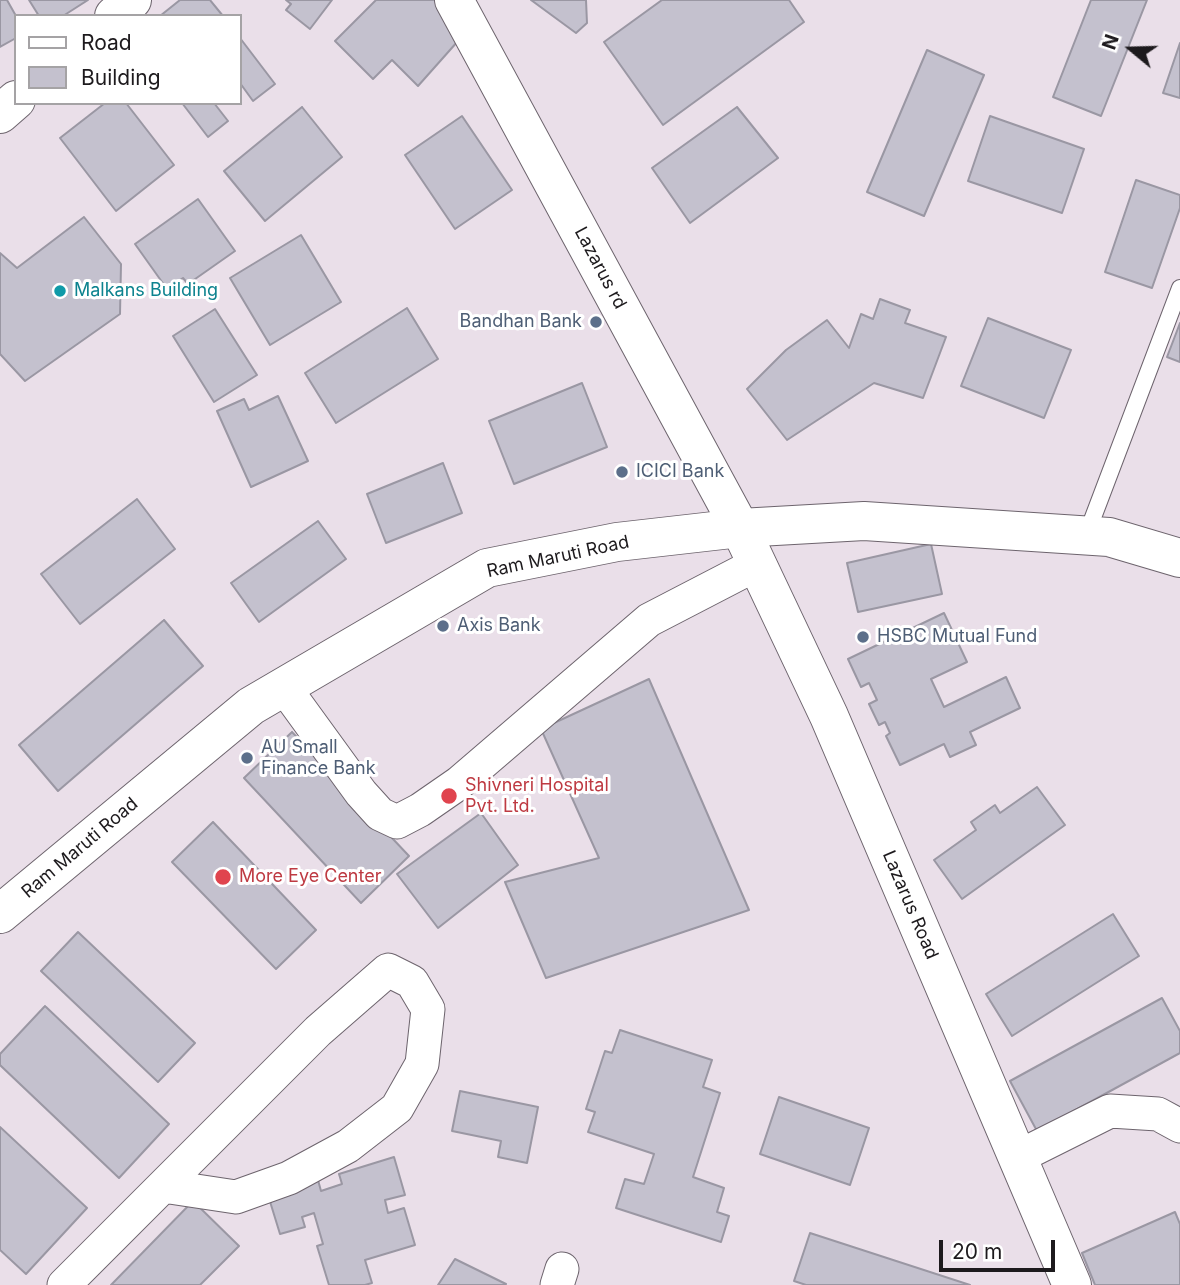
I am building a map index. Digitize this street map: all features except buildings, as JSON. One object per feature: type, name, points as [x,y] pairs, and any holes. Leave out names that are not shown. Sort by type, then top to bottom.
[{"type":"main road","points":[[116,14],[132,0]]},
{"type":"main road","name":"Lazarus rd","points":[[460,3],[740,528]]},
{"type":"main road","points":[[0,114],[14,102]]},
{"type":"main road","name":"Ram Maruti Road","points":[[0,914],[251,706],[487,568],[617,542],[740,528],[864,521],[1109,537],[1180,558]]},
{"type":"main road","name":"Lazarus Road","points":[[740,528],[829,716],[1072,1285]]},
{"type":"street","points":[[285,687],[361,793],[380,814],[397,822],[459,783],[649,620],[757,564]]},
{"type":"street","points":[[64,1285],[163,1186],[318,1031],[388,971],[412,982],[428,1009],[422,1065],[397,1108],[348,1146],[289,1178],[236,1197],[163,1186]]},
{"type":"street","points":[[1018,1157],[1110,1111],[1158,1114],[1180,1126]]},
{"type":"lane","points":[[1086,536],[1180,288]]},
{"type":"place","name":"Malkans Building","points":[[60,291]]},
{"type":"place","name":"Bandhan Bank","points":[[596,322]]},
{"type":"place","name":"ICICI Bank","points":[[622,472]]},
{"type":"place","name":"Axis Bank","points":[[443,626]]},
{"type":"place","name":"HSBC Mutual Fund","points":[[863,637]]},
{"type":"place","name":"AU Small Finance Bank","points":[[247,758]]},
{"type":"place","name":"Shivneri Hospital Pvt. Ltd.","points":[[449,796]]},
{"type":"place","name":"More Eye Center","points":[[223,877]]}]
